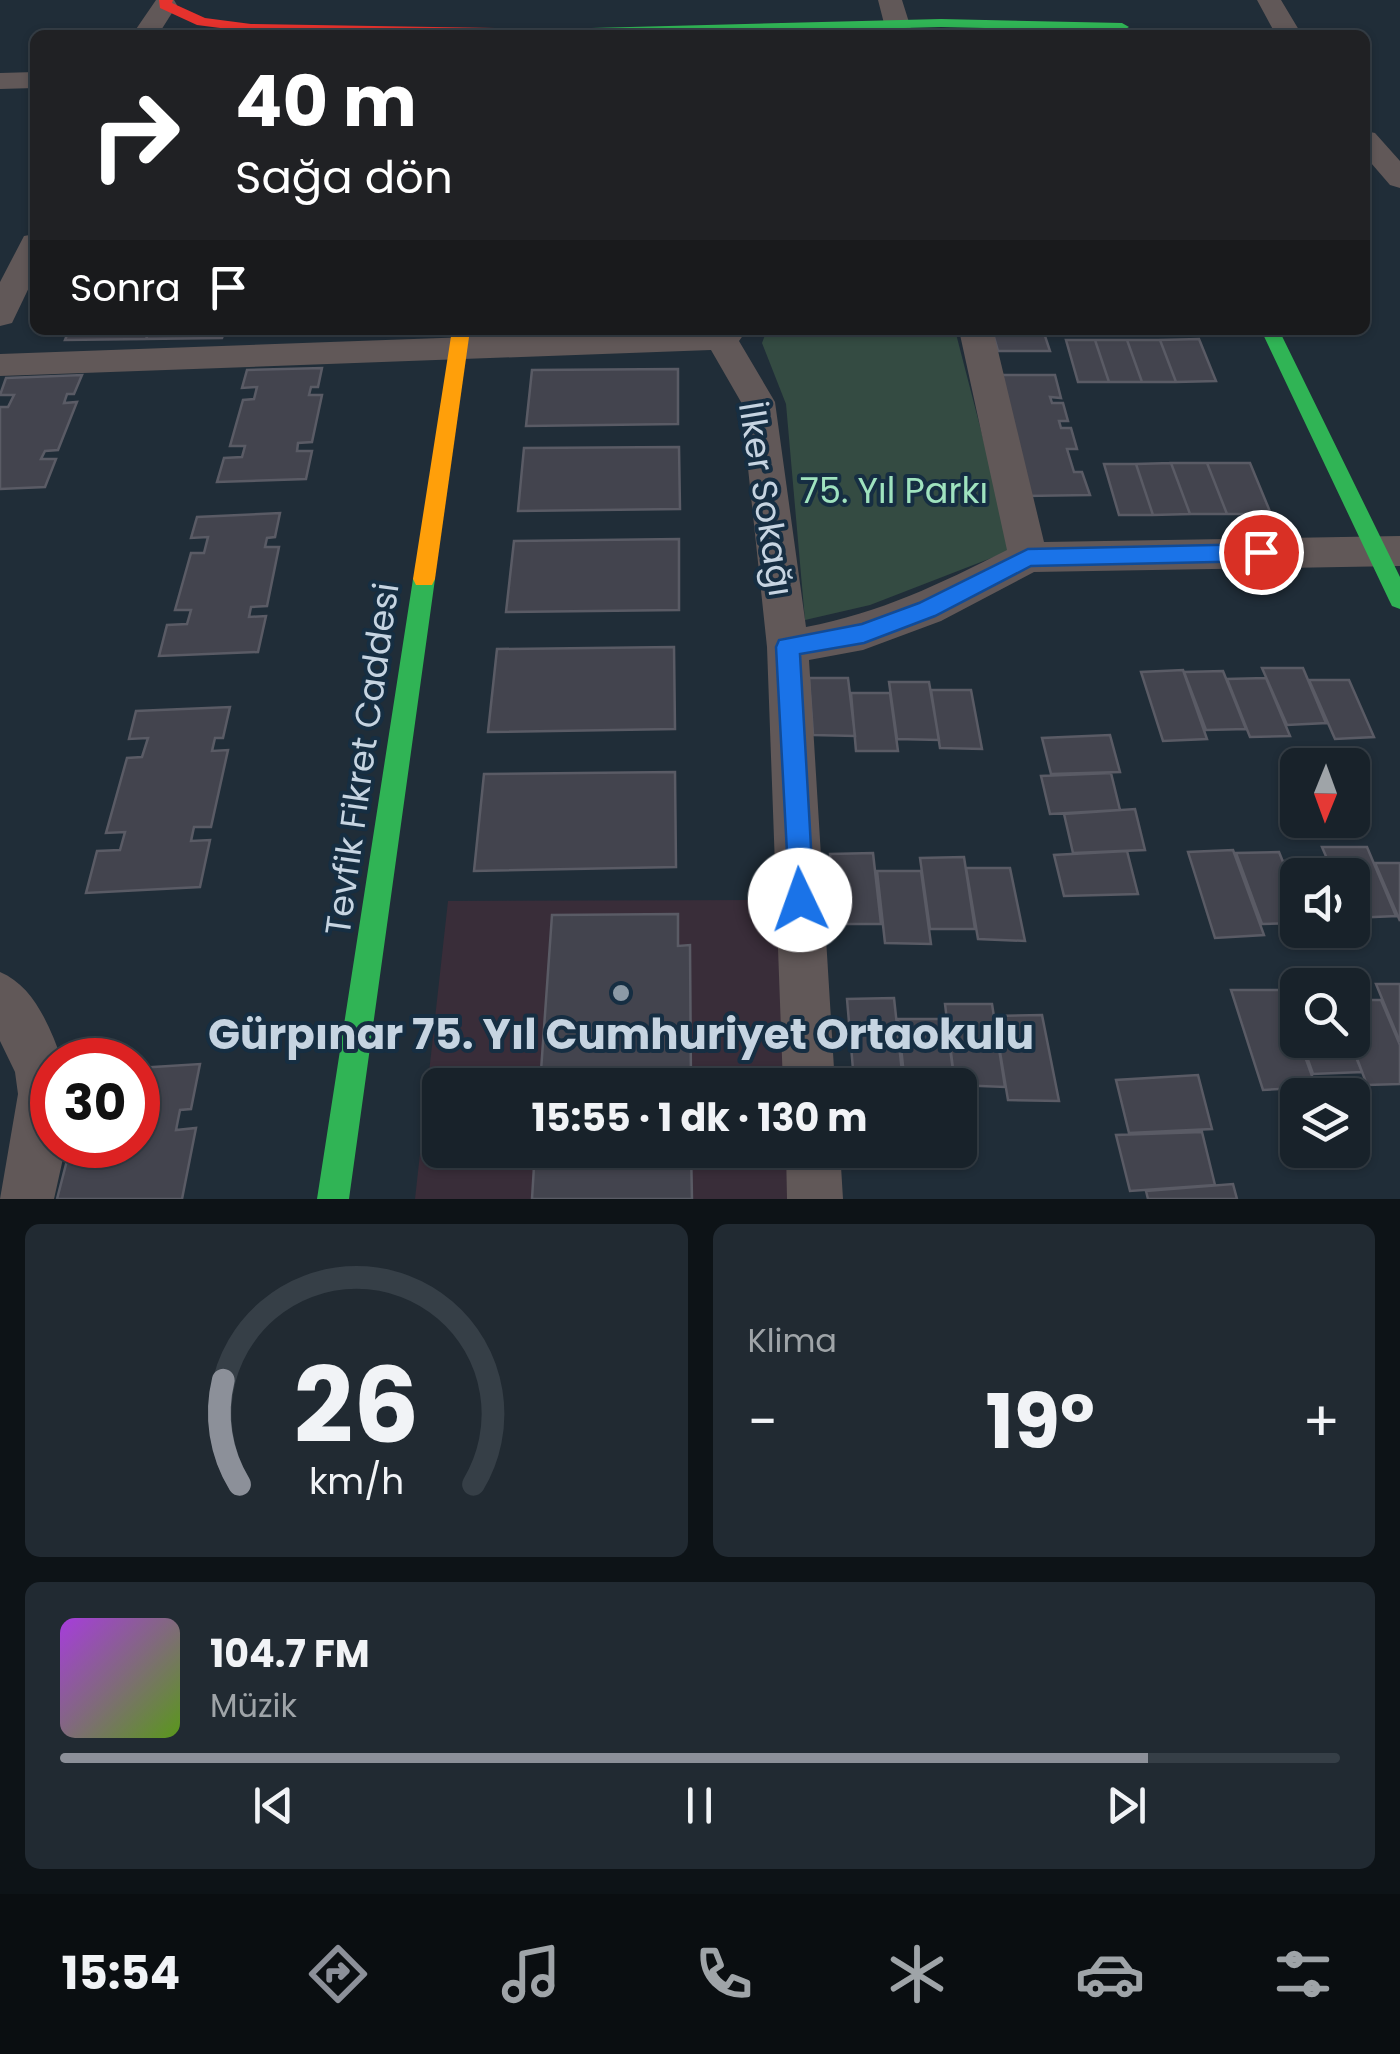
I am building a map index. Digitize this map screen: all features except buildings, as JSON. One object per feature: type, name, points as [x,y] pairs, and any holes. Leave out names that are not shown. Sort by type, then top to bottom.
[{"type":"street","points":[[225,0],[258,15],[344,30]]},
{"type":"street","points":[[1268,0],[1286,30]]},
{"type":"street","points":[[148,30],[165,2],[180,15],[232,27],[320,30]]},
{"type":"street","points":[[631,30],[896,20],[1122,25],[1138,16],[1150,21]]},
{"type":"street","points":[[0,81],[30,80]]},
{"type":"street","points":[[1370,145],[1400,179]]},
{"type":"street","points":[[0,315],[30,253]]},
{"type":"street","points":[[0,365],[460,339],[726,335]]},
{"type":"street","name":"İlker Sokağı","points":[[726,335],[758,402],[788,647],[809,1068]]},
{"type":"street","points":[[977,335],[1028,557]]},
{"type":"street","points":[[1273,335],[1389,552],[1400,600]]},
{"type":"street","name":"Tevfik Fikret Caddesi","points":[[333,1199],[460,339]]},
{"type":"street","points":[[788,647],[864,634],[927,610],[1028,557],[1389,552]]},
{"type":"street","points":[[0,997],[21,1024],[46,1082],[42,1136],[26,1199]]},
{"type":"street","points":[[814,1168],[815,1199]]},
{"type":"shaded area","name":"Gürpınar 75. Yıl Cumhuriyet Ortaokulu","points":[[800,900],[808,1068],[430,1068],[448,901]]},
{"type":"shaded area","name":"Gürpınar 75. Yıl Cumhuriyet Ortaokulu","points":[[422,1136],[422,1168],[814,1168],[815,1199],[415,1199]]},
{"type":"green space","name":"75. Yıl Parkı","points":[[765,335],[956,335],[1012,550],[870,605],[805,620],[786,404],[762,343]]},
{"type":"traffic: fast","points":[[669,30],[941,23],[1122,27]]},
{"type":"traffic: fast","points":[[1272,335],[1400,600]]},
{"type":"traffic: fast","points":[[333,1199],[424,579]]},
{"type":"traffic: slow","points":[[424,579],[460,335]]},
{"type":"traffic: jam","points":[[166,0],[165,5],[202,22],[251,28],[372,30]]},
{"type":"place","name":"Gürpınar 75. Yıl Cumhuriyet Ortaokulu","points":[[621,993]]},
{"type":"route","points":[[800,900],[788,647],[864,634],[927,610],[1028,557],[1261,552]]}]
